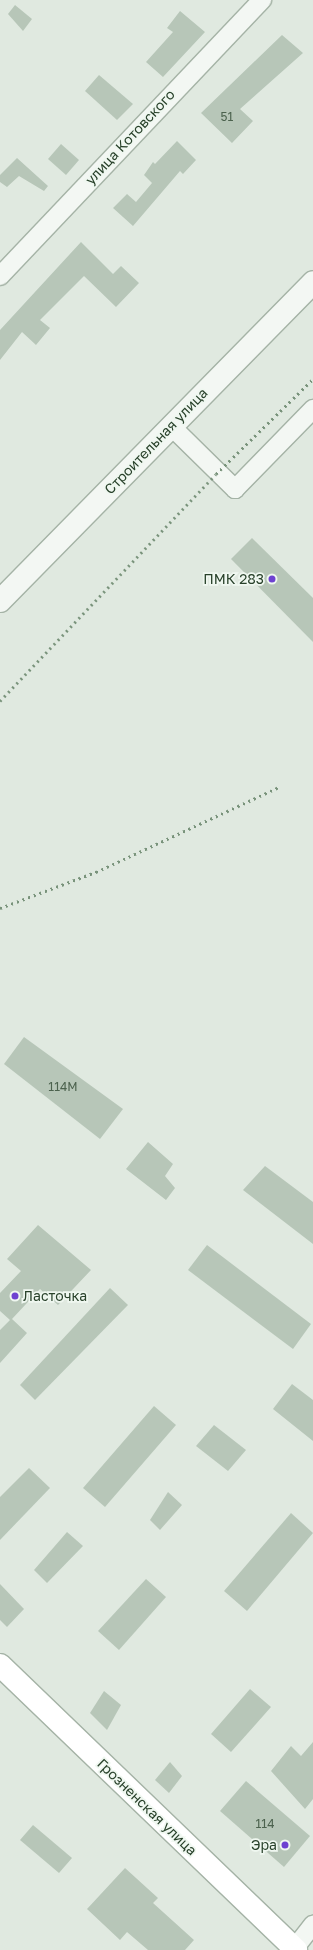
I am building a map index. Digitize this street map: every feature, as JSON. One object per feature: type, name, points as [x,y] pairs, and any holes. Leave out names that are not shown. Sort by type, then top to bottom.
[{"type":"main road","name":"Грозненская улица","points":[[0,1665],[295,1949]]},
{"type":"street","name":"улица Котовского","points":[[0,276],[262,0]]},
{"type":"street","name":"Строительная улица","points":[[0,601],[313,282]]},
{"type":"street","points":[[171,426],[235,489],[313,409]]},
{"type":"street","name":"Грозненская улица","points":[[295,1949],[313,1925]]},
{"type":"building","points":[[15,5],[32,19],[23,31],[8,14]]},
{"type":"building","points":[[180,11],[205,32],[163,77],[146,62],[173,32],[167,28]]},
{"type":"building","points":[[282,35],[303,53],[240,109],[253,121],[232,143],[201,113]]},
{"type":"building","points":[[99,75],[133,104],[117,120],[85,91]]},
{"type":"building","points":[[177,141],[196,160],[183,174],[180,171],[133,226],[113,208],[127,194],[136,202],[152,183],[144,175],[153,162],[155,164]]},
{"type":"building","points":[[61,144],[79,160],[66,175],[48,159]]},
{"type":"building","points":[[17,158],[48,186],[44,191],[19,176],[7,187],[0,182],[0,175]]},
{"type":"building","points":[[81,242],[113,274],[121,266],[139,283],[116,307],[84,276],[40,320],[50,328],[36,345],[22,332],[0,360],[0,330]]},
{"type":"building","name":"ПМК 283","points":[[252,538],[313,598],[313,642],[231,559]]},
{"type":"building","points":[[24,1037],[123,1109],[100,1139],[4,1064]]},
{"type":"building","points":[[148,1142],[173,1164],[165,1176],[175,1188],[166,1200],[126,1169]]},
{"type":"building","points":[[265,1166],[313,1202],[313,1244],[243,1190]]},
{"type":"building","points":[[38,1225],[91,1270],[58,1305],[40,1289],[12,1319],[27,1333],[0,1363],[0,1330],[10,1320],[0,1311],[0,1293],[21,1271],[7,1259]]},
{"type":"building","points":[[207,1245],[311,1324],[293,1349],[188,1270]]},
{"type":"building","points":[[110,1288],[128,1305],[35,1400],[20,1385]]},
{"type":"building","points":[[292,1384],[313,1400],[313,1441],[273,1409]]},
{"type":"building","points":[[154,1406],[176,1425],[105,1507],[83,1488]]},
{"type":"building","points":[[214,1425],[246,1450],[228,1471],[196,1446]]},
{"type":"building","points":[[29,1468],[50,1488],[0,1540],[0,1497]]},
{"type":"building","points":[[168,1492],[182,1505],[160,1530],[150,1520]]},
{"type":"building","points":[[291,1513],[313,1533],[247,1611],[224,1591]]},
{"type":"building","points":[[67,1532],[83,1546],[47,1583],[34,1570]]},
{"type":"building","points":[[146,1579],[166,1597],[119,1650],[98,1631]]},
{"type":"building","points":[[0,1584],[24,1609],[7,1627],[0,1620]]},
{"type":"building","points":[[250,1689],[271,1707],[231,1752],[211,1734]]},
{"type":"building","points":[[104,1691],[121,1705],[107,1730],[90,1713]]},
{"type":"building","points":[[313,1742],[313,1799],[305,1809],[271,1771],[291,1746],[301,1756]]},
{"type":"building","points":[[170,1762],[182,1776],[169,1793],[155,1780]]},
{"type":"building","points":[[246,1781],[310,1836],[284,1867],[220,1811]]},
{"type":"building","points":[[33,1825],[72,1858],[59,1873],[20,1840]]},
{"type":"building","points":[[125,1868],[158,1898],[153,1903],[194,1940],[185,1950],[148,1950],[127,1932],[120,1940],[87,1909]]},
{"type":"railway","points":[[0,701],[216,474],[313,379]]},
{"type":"railway","points":[[0,908],[96,872],[279,787]]},
{"type":"place","name":"ПМК 283","points":[[272,579]]},
{"type":"place","name":"Ласточка","points":[[15,1296]]},
{"type":"place","name":"Эра","points":[[285,1845]]}]
